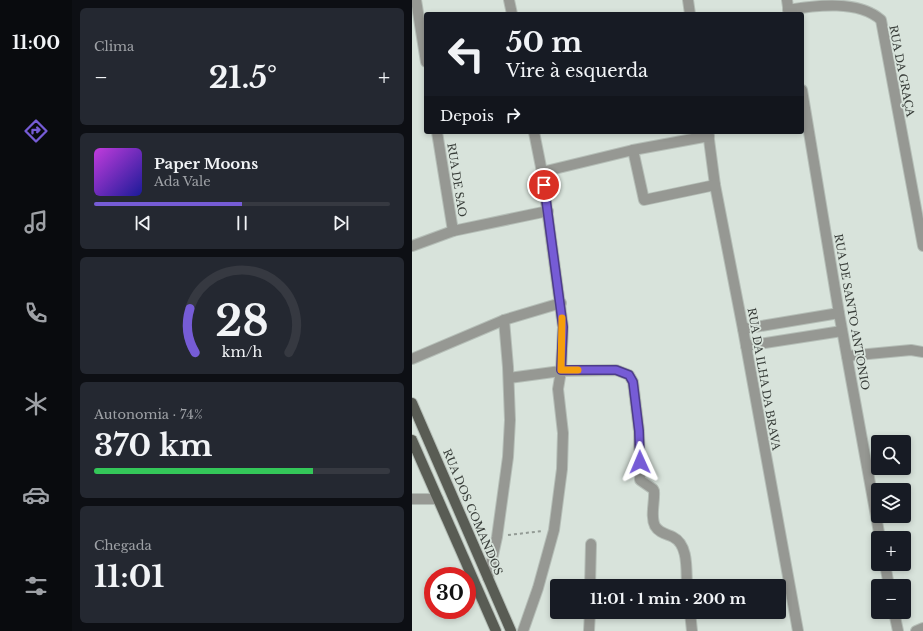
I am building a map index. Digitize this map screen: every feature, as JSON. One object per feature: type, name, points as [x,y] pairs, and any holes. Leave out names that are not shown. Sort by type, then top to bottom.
[{"type":"main road","name":"RUA DOS COMANDOS","points":[[412,402],[511,631]]},
{"type":"main road","points":[[412,440],[496,631]]},
{"type":"street","points":[[416,0],[424,50]]},
{"type":"street","points":[[509,0],[512,12]]},
{"type":"street","points":[[688,0],[690,12]]},
{"type":"street","name":"RUA DA GRAÇA","points":[[788,8],[825,4],[848,4],[874,12],[880,20],[923,246]]},
{"type":"street","name":"RUA DE SANTO ANTONIO","points":[[804,102],[842,331],[879,531]]},
{"type":"street","name":"RUA DE SAO","points":[[437,134],[453,231]]},
{"type":"street","points":[[523,631],[538,588],[554,530],[562,469],[563,433],[558,389],[561,370],[563,327],[561,304],[542,172],[534,134]]},
{"type":"street","points":[[542,172],[708,134]]},
{"type":"street","name":"RUA DA ILHA DA BRAVA","points":[[708,134],[715,185],[798,631]]},
{"type":"street","points":[[633,150],[644,200],[715,185]]},
{"type":"street","name":"RUA DE SAO","points":[[414,243],[453,231],[548,211]]},
{"type":"street","points":[[412,359],[504,320],[561,304]]},
{"type":"street","points":[[743,329],[839,313]]},
{"type":"street","points":[[488,578],[497,537],[508,457],[510,420],[509,378],[504,320]]},
{"type":"street","points":[[746,346],[842,331]]},
{"type":"street","points":[[847,356],[911,350],[923,352]]},
{"type":"street","points":[[509,378],[561,370],[616,370],[629,375],[633,382],[639,431],[640,480],[654,491],[653,521],[656,527],[660,532],[675,538],[680,542],[684,549],[686,579]]},
{"type":"street","points":[[412,499],[438,499]]},
{"type":"street","points":[[590,579],[591,544]]},
{"type":"street","points":[[589,631],[590,619]]},
{"type":"street","points":[[691,619],[692,631]]},
{"type":"street","points":[[895,619],[898,631]]},
{"type":"street","points":[[916,631],[923,628]]},
{"type":"path","points":[[497,537],[554,530]]},
{"type":"slow traffic","points":[[562,318],[563,343],[561,370],[578,370]]},
{"type":"route","points":[[544,185],[561,304],[563,343],[561,370],[616,370],[629,375],[633,382],[639,431],[640,462]]}]
